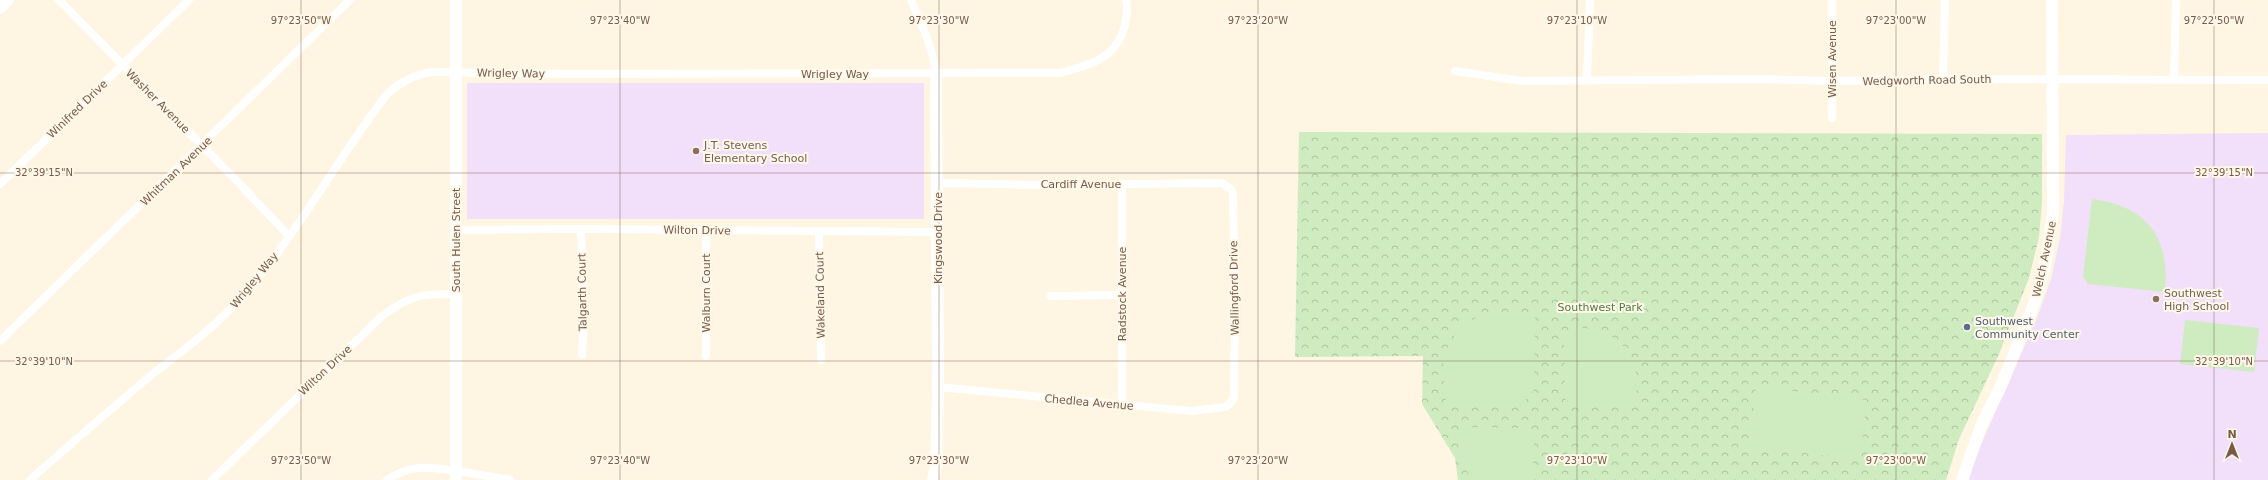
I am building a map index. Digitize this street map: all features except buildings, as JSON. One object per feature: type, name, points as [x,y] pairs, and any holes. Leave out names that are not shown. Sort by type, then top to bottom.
[{"type":"street","points":[[0,8],[8,0]]},
{"type":"street","name":"Washer Avenue","points":[[59,0],[289,236]]},
{"type":"street","name":"Winifred Drive","points":[[0,184],[189,0]]},
{"type":"street","name":"Whitman Avenue","points":[[0,341],[202,146],[350,0]]},
{"type":"street","name":"South Hulen Street","points":[[456,0],[456,475]]},
{"type":"street","name":"Kingswood Drive","points":[[911,0],[928,37],[936,73],[938,183],[938,387],[936,466],[933,480]]},
{"type":"street","name":"Wrigley Way","points":[[30,480],[100,418],[209,330],[252,286],[289,236],[386,94],[400,83],[414,75],[432,72],[570,74],[1059,73],[1080,68],[1107,56],[1115,47],[1122,34],[1127,13],[1126,0]]},
{"type":"street","points":[[1587,79],[1590,0]]},
{"type":"street","name":"Wisen Avenue","points":[[1832,0],[1832,118]]},
{"type":"street","points":[[1943,79],[1945,0]]},
{"type":"street","name":"Welch Avenue","points":[[1962,480],[1981,426],[2001,386],[2034,304],[2045,266],[2053,214],[2052,0]]},
{"type":"street","points":[[2174,79],[2176,0]]},
{"type":"street","name":"Wedgworth Road South","points":[[1455,71],[1522,81],[1587,79],[1756,79],[1832,81],[1943,79],[2268,80]]},
{"type":"street","name":"Cardiff Avenue","points":[[938,183],[1224,184]]},
{"type":"street","name":"Radstock Avenue","points":[[1122,184],[1122,405]]},
{"type":"street","name":"Wallingford Drive","points":[[1224,184],[1231,189],[1233,194],[1235,309],[1234,396]]},
{"type":"street","name":"Wilton Drive","points":[[456,230],[581,229],[938,232]]},
{"type":"street","name":"Talgarth Court","points":[[581,229],[584,317],[582,355]]},
{"type":"street","name":"Walburn Court","points":[[706,230],[706,356]]},
{"type":"street","name":"Wakeland Court","points":[[819,231],[821,360]]},
{"type":"street","name":"Wilton Drive","points":[[212,480],[369,328],[398,303],[426,293],[456,294]]},
{"type":"street","points":[[1051,296],[1122,295]]},
{"type":"street","name":"Chedlea Avenue","points":[[938,387],[1191,411],[1226,408],[1233,400],[1234,396]]},
{"type":"street","points":[[387,480],[406,470],[420,467],[436,467],[456,475],[510,480]]},
{"type":"shaded area","name":"J.T. Stevens Elementary School","points":[[467,83],[924,83],[924,219],[467,219]]},
{"type":"shaded area","name":"Southwest High School","points":[[2268,133],[2268,480],[1969,480],[1977,454],[2037,318],[2051,279],[2060,238],[2064,201],[2066,135]]},
{"type":"green space","name":"Southwest Park","points":[[1299,132],[2042,134],[2042,201],[2039,237],[2029,278],[1999,354],[1959,439],[1946,480],[1458,480],[1455,458],[1422,404],[1423,356],[1295,357]]},
{"type":"green space","points":[[2092,199],[2111,203],[2127,209],[2141,217],[2151,228],[2159,240],[2163,255],[2166,272],[2165,292],[2088,284],[2083,276]]},
{"type":"green space","points":[[1501,312],[1520,316],[1535,315],[1534,390],[1522,404],[1446,404],[1443,364],[1448,346],[1459,330],[1466,324],[1485,314]]},
{"type":"green space","points":[[2185,320],[2259,328],[2254,372],[2180,364]]},
{"type":"green space","points":[[1581,328],[1600,332],[1617,340],[1630,354],[1634,363],[1636,374],[1636,402],[1569,402],[1565,399],[1564,331]]},
{"type":"green space","points":[[1756,387],[1867,400],[1860,459],[1749,447]]},
{"type":"green space","points":[[1459,427],[1524,428],[1534,438],[1533,480],[1474,480],[1465,469],[1460,456]]},
{"type":"place","name":"J.T. Stevens Elementary School","points":[[696,151]]},
{"type":"place","name":"Southwest High School","points":[[2156,299]]},
{"type":"place","name":"Southwest Community Center","points":[[1967,327]]}]
